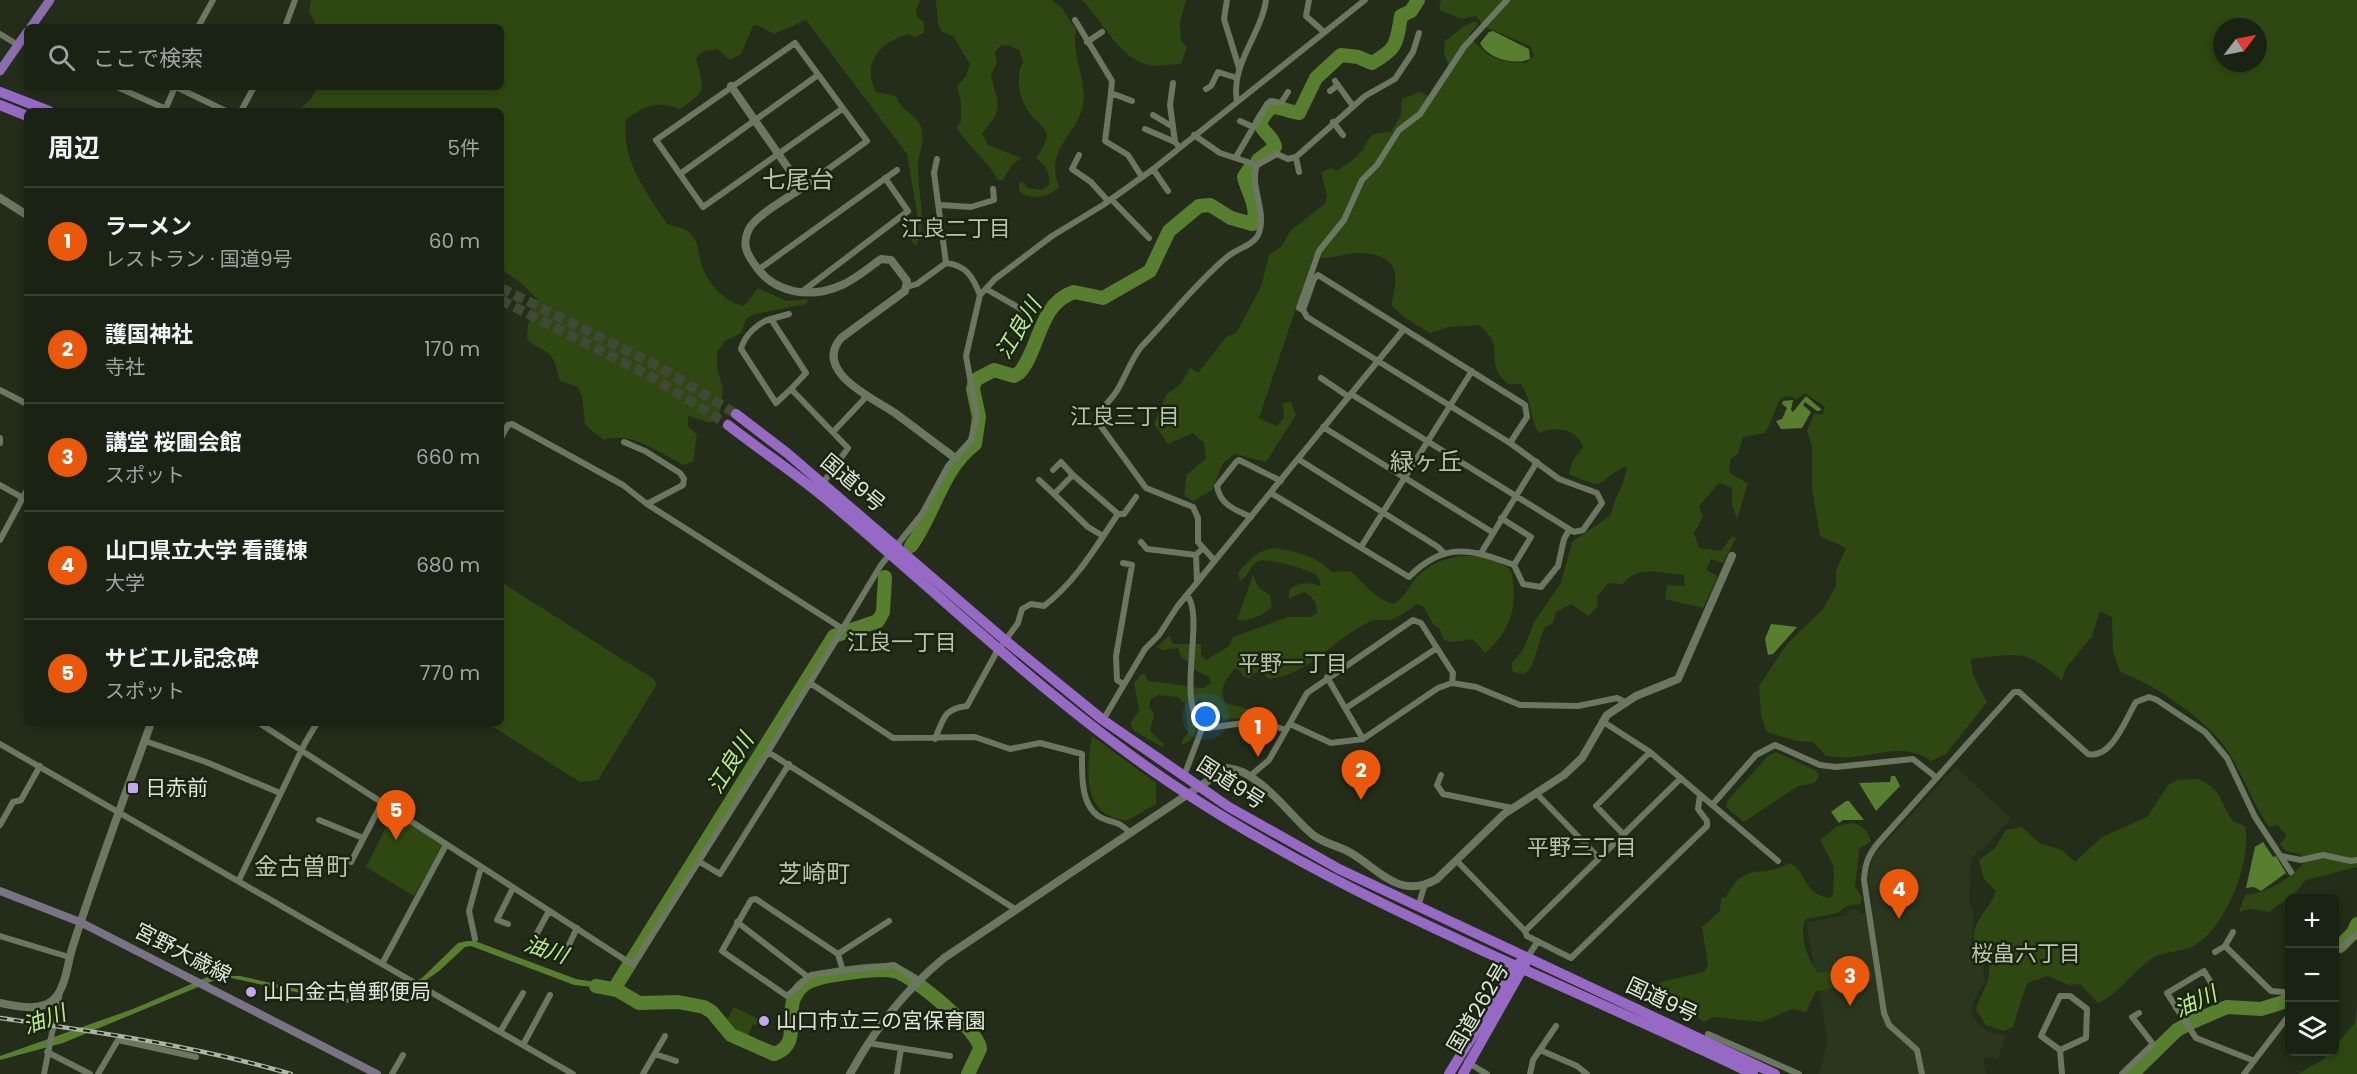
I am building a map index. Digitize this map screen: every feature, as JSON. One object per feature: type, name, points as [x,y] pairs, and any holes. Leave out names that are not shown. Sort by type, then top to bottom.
[{"type":"highway","points":[[0,92],[41,108]]},
{"type":"highway","points":[[0,105],[24,115]]},
{"type":"highway","name":"国道9号","points":[[736,414],[896,545],[1096,730],[1188,794],[1267,842],[1406,914],[1753,1074]]},
{"type":"highway","name":"国道9号","points":[[728,425],[825,498],[889,555],[1002,645],[1103,720],[1275,835],[1418,907],[1775,1074]]},
{"type":"highway","name":"国道262号","points":[[1463,1074],[1526,958]]},
{"type":"highway","name":"国道262号","points":[[1449,1074],[1458,1057],[1520,968]]},
{"type":"main road","points":[[33,24],[50,0]]},
{"type":"main road","points":[[0,71],[23,40]]},
{"type":"main road","name":"宮野大歳線","points":[[0,891],[80,922],[194,978],[377,1074]]},
{"type":"street","points":[[200,24],[213,0]]},
{"type":"street","points":[[286,24],[295,0]]},
{"type":"street","points":[[1227,0],[1224,19],[1239,68]]},
{"type":"street","points":[[1237,101],[1239,68],[1260,27],[1266,0]]},
{"type":"street","points":[[1309,0],[1306,16],[1324,32]]},
{"type":"street","points":[[264,726],[633,965],[889,555],[922,514],[955,458],[970,440],[975,428],[976,417],[966,356],[980,295],[1052,236],[1110,200],[1153,169],[1177,145],[1194,135],[1365,0]]},
{"type":"street","points":[[1321,378],[1569,530],[1574,532],[1583,530],[1602,503],[1598,493],[1559,479],[1510,443],[1307,317],[1299,308],[1319,251],[1344,220],[1362,180],[1377,165],[1399,130],[1420,114],[1464,47],[1507,0]]},
{"type":"street","points":[[1075,20],[1112,81],[1105,141],[1128,154],[1142,177]]},
{"type":"street","points":[[1087,42],[1102,32]]},
{"type":"street","points":[[1215,561],[1198,542],[1198,518],[1193,507],[1146,488],[1097,421],[1099,413],[1117,390],[1131,360],[1141,347],[1222,262],[1258,237],[1261,218],[1254,174],[1257,165],[1277,154],[1288,159],[1296,157],[1353,106],[1395,79],[1413,52],[1419,33]]},
{"type":"street","points":[[0,34],[23,40]]},
{"type":"street","points":[[842,109],[703,207],[656,140],[795,43],[867,141],[754,222],[748,230],[746,250],[758,270],[771,284],[781,288],[803,291],[825,290],[840,286],[886,258],[891,260],[906,281],[907,287]]},
{"type":"street","points":[[1206,89],[1211,86],[1218,72],[1237,78]]},
{"type":"street","points":[[680,174],[818,75]]},
{"type":"street","points":[[1173,83],[1170,105],[1177,145]]},
{"type":"street","points":[[1330,91],[1337,83],[1353,106]]},
{"type":"street","points":[[731,86],[802,188]]},
{"type":"street","points":[[123,90],[161,108]]},
{"type":"street","points":[[166,108],[174,90]]},
{"type":"street","points":[[181,90],[220,108]]},
{"type":"street","points":[[243,108],[252,90]]},
{"type":"street","points":[[1265,95],[1271,101],[1281,103],[1288,92]]},
{"type":"street","points":[[1111,93],[1132,101]]},
{"type":"street","points":[[1236,157],[1271,101]]},
{"type":"street","points":[[1153,115],[1173,127]]},
{"type":"street","points":[[1240,121],[1253,128]]},
{"type":"street","points":[[1333,122],[1343,135]]},
{"type":"street","points":[[1145,129],[1177,145]]},
{"type":"street","points":[[1194,135],[1220,153],[1257,165]]},
{"type":"street","points":[[1078,155],[1072,169],[1091,182],[1149,238]]},
{"type":"street","points":[[1296,157],[1299,172]]},
{"type":"street","points":[[937,159],[934,173],[940,204],[941,238],[946,263]]},
{"type":"street","points":[[1153,169],[1168,191]]},
{"type":"street","points":[[758,270],[897,170]]},
{"type":"street","points":[[803,291],[908,211],[885,178]]},
{"type":"street","points":[[940,204],[971,207],[994,200],[993,189]]},
{"type":"street","points":[[0,198],[24,213]]},
{"type":"street","points":[[955,458],[894,412],[866,397],[847,380],[834,357],[836,346],[841,338],[897,298],[907,287],[917,284],[946,263],[959,264],[968,272],[980,295]]},
{"type":"street","points":[[1303,310],[1314,279],[1318,275],[1525,405],[1527,417],[1510,443]]},
{"type":"street","points":[[986,289],[1028,313]]},
{"type":"street","points":[[771,319],[806,373],[776,403],[741,349],[741,345],[757,326],[771,319],[789,314]]},
{"type":"street","points":[[1096,730],[1123,684],[1138,665],[1145,649],[1159,635],[1197,582],[1404,329]]},
{"type":"street","points":[[1361,548],[1472,371]]},
{"type":"street","points":[[791,389],[848,448],[823,483]]},
{"type":"street","points":[[0,390],[24,402]]},
{"type":"street","points":[[833,432],[866,397]]},
{"type":"street","points":[[504,432],[508,425],[512,424],[623,485],[647,504],[843,629]]},
{"type":"street","points":[[1323,427],[1492,532]]},
{"type":"street","points":[[0,438],[0,443]]},
{"type":"street","points":[[624,442],[645,451],[680,473],[684,479],[683,484],[677,489],[647,504]]},
{"type":"street","points":[[1298,459],[1438,547],[1445,554]]},
{"type":"street","points":[[1251,518],[1227,506],[1218,491],[1217,486],[1236,462],[1239,460],[1281,481]]},
{"type":"street","points":[[1053,470],[1061,462],[1118,514],[1124,514],[1136,497]]},
{"type":"street","points":[[1481,553],[1537,462]]},
{"type":"street","points":[[1054,494],[1073,475]]},
{"type":"street","points":[[1039,480],[1088,527],[1103,536]]},
{"type":"street","points":[[0,485],[22,498]]},
{"type":"street","points":[[1271,493],[1409,577],[1425,561],[1459,551],[1481,553],[1514,565],[1523,584],[1541,587],[1558,566],[1564,538],[1569,530]]},
{"type":"street","points":[[0,540],[24,495]]},
{"type":"street","points":[[935,739],[950,710],[955,706],[967,706],[1026,604],[1044,606],[1066,589],[1118,514]]},
{"type":"street","points":[[1501,518],[1532,537],[1514,565]]},
{"type":"street","points":[[1141,542],[1147,549],[1196,555]]},
{"type":"street","points":[[1197,582],[1196,555],[1202,549]]},
{"type":"street","points":[[850,1074],[882,1020],[918,981],[959,947],[1227,768],[1243,771],[1250,776],[1321,840],[1350,852],[1390,880],[1414,888],[1424,887],[1437,879],[1512,808],[1564,775],[1587,753],[1602,721],[1626,702],[1673,682],[1682,674],[1732,556]]},
{"type":"street","points":[[1123,563],[1135,566],[1116,656],[1117,680],[1123,684]]},
{"type":"street","points":[[1187,595],[1195,618],[1189,668],[1192,697],[1199,721],[1208,728],[1258,721],[1286,730]]},
{"type":"street","points":[[1250,776],[1269,760],[1307,693],[1413,620],[1421,623],[1453,673],[1452,683]]},
{"type":"street","points":[[1346,708],[1437,648]]},
{"type":"street","points":[[1328,677],[1363,739]]},
{"type":"street","points":[[810,683],[892,738],[975,737],[1010,749],[1040,743],[1082,753],[1085,799],[1101,818],[1121,824],[1129,833]]},
{"type":"street","points":[[1290,724],[1330,743],[1363,739],[1438,688],[1452,683],[1476,687],[1520,705],[1578,705],[1617,698],[1626,702]]},
{"type":"street","points":[[1922,1074],[1917,1050],[1889,1025],[1884,1013],[1864,880],[1869,855],[2014,692],[2019,692],[2088,754],[2093,755],[2108,750],[2136,702],[2149,698],[2187,717],[2219,747],[2233,770],[2255,817],[2291,872]]},
{"type":"street","points":[[1602,721],[1650,752],[1778,861]]},
{"type":"street","points":[[44,1074],[69,957],[151,726]]},
{"type":"street","points":[[239,880],[280,793],[315,726]]},
{"type":"street","points":[[1184,776],[1203,726]]},
{"type":"street","points":[[145,741],[206,762],[280,793]]},
{"type":"street","points":[[0,744],[573,1074]]},
{"type":"street","points":[[1712,805],[1756,755],[1775,745],[1820,765],[1836,767],[1912,759],[1937,778]]},
{"type":"street","points":[[768,752],[1015,909]]},
{"type":"street","points":[[1624,835],[1596,806],[1650,752]]},
{"type":"street","points":[[698,861],[720,874],[789,764]]},
{"type":"street","points":[[0,825],[13,802],[21,800],[40,766]]},
{"type":"street","points":[[1441,775],[1437,785],[1443,794],[1512,808]]},
{"type":"street","points":[[1525,931],[1681,778]]},
{"type":"street","points":[[1536,793],[1599,858]]},
{"type":"street","points":[[1456,860],[1525,931],[1527,936],[1571,958],[1707,826],[1707,821],[1698,809],[1700,795]]},
{"type":"street","points":[[351,862],[382,803]]},
{"type":"street","points":[[319,820],[363,838]]},
{"type":"street","points":[[382,964],[446,845]]},
{"type":"street","points":[[2281,856],[2301,860],[2323,855],[2351,861],[2357,860]]},
{"type":"street","points":[[476,939],[469,911],[481,867]]},
{"type":"street","points":[[1418,907],[1424,887]]},
{"type":"street","points":[[508,924],[497,920],[513,888]]},
{"type":"street","points":[[843,971],[838,954],[756,899],[751,900],[722,951],[787,996],[808,977],[894,965],[918,981]]},
{"type":"street","points":[[536,936],[549,911]]},
{"type":"street","points":[[838,954],[889,921]]},
{"type":"street","points":[[737,922],[808,977]]},
{"type":"street","points":[[564,955],[577,928]]},
{"type":"street","points":[[2215,952],[2225,946],[2233,932]]},
{"type":"street","points":[[2339,949],[2357,934]]},
{"type":"street","points":[[0,936],[69,957]]},
{"type":"street","points":[[1526,958],[1539,941]]},
{"type":"street","points":[[2225,946],[2271,991],[2285,994]]},
{"type":"street","points":[[2176,1008],[2213,986],[2204,971],[2167,993],[2176,1008],[2196,1038],[2252,1060]]},
{"type":"street","points":[[0,1003],[44,1006],[51,1002],[61,989]]},
{"type":"street","points":[[500,1032],[523,993]]},
{"type":"street","points":[[523,1046],[550,995]]},
{"type":"street","points":[[2060,1050],[2086,1038],[2087,1010],[2070,996],[2060,996],[2041,1036],[2060,1050],[2062,1074]]},
{"type":"street","points":[[2122,1074],[2153,1044],[2132,1017]]},
{"type":"street","points":[[2244,1074],[2252,1060],[2285,1019]]},
{"type":"street","points":[[1530,1074],[1533,1060],[1556,1026]]},
{"type":"street","points":[[1708,1034],[1799,1074]]},
{"type":"street","points":[[644,1074],[665,1036]]},
{"type":"street","points":[[98,1074],[118,1040],[195,1057]]},
{"type":"street","points":[[868,1043],[950,1056]]},
{"type":"street","points":[[897,1074],[901,1048]]},
{"type":"street","points":[[1540,1050],[1577,1065],[1587,1074]]},
{"type":"street","points":[[48,1051],[90,1074]]},
{"type":"street","points":[[655,1054],[676,1060]]},
{"type":"street","points":[[392,1074],[403,1055]]},
{"type":"street","points":[[1458,1057],[1487,1074]]},
{"type":"shaded area","points":[[311,0],[920,0],[916,10],[917,17],[924,22],[924,33],[915,37],[908,34],[889,43],[876,56],[871,72],[876,92],[896,96],[921,127],[923,141],[918,174],[922,215],[916,246],[911,240],[917,234],[919,225],[907,154],[806,20],[774,34],[757,25],[753,26],[741,54],[730,60],[717,49],[704,51],[696,58],[702,88],[695,98],[680,109],[665,105],[652,106],[626,120],[625,135],[631,162],[643,187],[667,224],[684,229],[692,235],[707,277],[723,296],[744,306],[758,288],[787,301],[808,299],[806,304],[755,314],[746,319],[741,333],[725,341],[717,352],[717,368],[723,389],[720,415],[710,423],[688,416],[688,426],[697,435],[693,461],[684,465],[645,445],[624,438],[604,440],[585,425],[582,396],[578,387],[560,381],[551,356],[527,339],[528,325],[538,300],[520,282],[504,271],[504,108],[301,108],[311,99],[316,90],[504,90],[504,24],[316,24],[309,11]]},
{"type":"shaded area","points":[[936,0],[1051,0],[1062,8],[1076,30],[1076,49],[1084,95],[1083,105],[1075,126],[1058,152],[1055,173],[1059,187],[1055,190],[1034,197],[1019,191],[1019,183],[1023,182],[1027,188],[1042,190],[1049,185],[1049,176],[1047,170],[1036,158],[1045,143],[1046,132],[1025,106],[1020,91],[1019,76],[1023,62],[1019,50],[1008,45],[1000,46],[995,52],[997,63],[991,74],[998,105],[995,117],[982,133],[988,145],[1021,158],[1012,165],[1003,180],[998,180],[956,127],[961,122],[961,102],[957,86],[966,76],[970,64],[953,36],[942,32],[938,23]]},
{"type":"shaded area","points":[[1082,0],[1186,0],[1180,23],[1181,41],[1187,47],[1181,64],[1152,66],[1128,55]]},
{"type":"shaded area","points":[[1441,0],[2357,0],[2357,867],[2306,880],[2294,894],[2285,894],[2285,900],[2269,912],[2250,909],[2239,912],[2245,895],[2254,894],[2278,884],[2305,862],[2300,854],[2286,851],[2280,844],[2287,835],[2277,825],[2269,827],[2229,753],[2209,729],[2165,695],[2120,672],[2113,651],[2112,617],[2100,611],[2092,636],[2066,668],[2062,681],[2050,670],[2030,658],[2011,655],[1971,659],[1973,675],[1987,702],[1946,754],[1931,761],[1913,752],[1903,751],[1851,757],[1826,756],[1813,742],[1796,741],[1767,732],[1761,715],[1759,686],[1787,644],[1823,609],[1836,586],[1836,571],[1846,548],[1820,536],[1812,488],[1812,447],[1807,431],[1814,414],[1823,414],[1825,407],[1805,393],[1797,399],[1790,396],[1781,398],[1765,433],[1743,437],[1738,454],[1731,458],[1729,473],[1748,483],[1737,520],[1732,504],[1732,488],[1719,483],[1699,506],[1703,517],[1694,533],[1699,548],[1721,551],[1732,536],[1736,538],[1723,563],[1711,559],[1706,570],[1718,576],[1703,608],[1665,599],[1667,585],[1685,586],[1684,575],[1643,572],[1629,578],[1623,584],[1608,583],[1597,597],[1598,607],[1588,616],[1571,604],[1556,612],[1553,623],[1544,628],[1532,666],[1525,674],[1513,672],[1511,664],[1523,650],[1534,622],[1561,583],[1572,542],[1611,515],[1627,466],[1597,484],[1569,474],[1572,462],[1583,447],[1576,436],[1558,429],[1539,433],[1525,391],[1521,384],[1509,384],[1501,376],[1495,362],[1492,341],[1479,325],[1448,327],[1430,333],[1404,317],[1391,305],[1395,275],[1389,261],[1382,257],[1359,253],[1325,258],[1313,257],[1259,418],[1276,426],[1284,418],[1283,403],[1291,402],[1296,415],[1266,462],[1235,454],[1223,463],[1212,490],[1193,501],[1184,495],[1187,474],[1206,459],[1204,443],[1193,433],[1168,444],[1154,424],[1166,395],[1181,384],[1190,368],[1198,373],[1226,337],[1236,333],[1261,287],[1269,255],[1281,247],[1291,230],[1325,204],[1327,194],[1321,173],[1331,168],[1337,171],[1350,162],[1362,151],[1371,136],[1391,132],[1401,115],[1402,99],[1419,92],[1433,98],[1451,70],[1444,54],[1445,41],[1464,26],[1476,21],[1478,25],[1469,35],[1494,58],[1508,62],[1527,63],[1534,55],[1530,46],[1483,26],[1476,16],[1462,19],[1439,10]]},
{"type":"shaded area","points":[[1493,31],[1529,49],[1530,59],[1509,61],[1489,53],[1480,43],[1489,32]]},
{"type":"shaded area","points":[[1806,396],[1822,410],[1817,411],[1805,402],[1803,405],[1811,412],[1802,428],[1781,429],[1776,421],[1782,419],[1787,408],[1782,404],[1783,401],[1793,400],[1791,410],[1793,412]]},
{"type":"shaded area","points":[[1274,548],[1312,558],[1332,572],[1350,571],[1375,595],[1394,604],[1418,576],[1431,566],[1454,557],[1479,556],[1491,559],[1511,571],[1514,594],[1511,616],[1501,636],[1485,653],[1473,639],[1449,642],[1443,639],[1440,629],[1433,624],[1424,607],[1417,604],[1400,616],[1367,623],[1309,664],[1283,676],[1268,679],[1263,672],[1255,673],[1249,678],[1243,676],[1235,668],[1224,684],[1225,703],[1259,712],[1257,716],[1223,720],[1219,710],[1207,706],[1199,699],[1194,704],[1196,728],[1194,734],[1188,742],[1182,745],[1182,740],[1188,733],[1185,704],[1178,697],[1158,695],[1151,699],[1149,706],[1154,714],[1151,732],[1163,743],[1164,748],[1134,731],[1130,723],[1139,711],[1134,683],[1141,675],[1145,674],[1148,681],[1203,688],[1211,683],[1209,677],[1191,668],[1190,662],[1181,658],[1178,648],[1162,650],[1157,647],[1170,635],[1173,644],[1201,644],[1201,654],[1206,660],[1229,646],[1233,637],[1288,617],[1310,617],[1317,613],[1314,600],[1304,592],[1289,598],[1289,590],[1297,585],[1308,583],[1321,586],[1317,576],[1311,572],[1263,560],[1253,565],[1240,581],[1238,573],[1250,560],[1262,551]]},
{"type":"shaded area","points":[[1253,575],[1259,588],[1270,595],[1272,607],[1256,617],[1237,620]]},
{"type":"shaded area","points":[[504,584],[652,678],[657,684],[598,780],[580,782],[492,726],[504,726]]},
{"type":"shaded area","points":[[1771,624],[1797,627],[1773,654],[1768,655],[1765,639]]},
{"type":"shaded area","points":[[1092,736],[1156,783],[1156,804],[1126,821],[1110,816],[1100,809],[1090,791],[1088,768]]},
{"type":"shaded area","points":[[1776,752],[1815,770],[1819,775],[1815,783],[1798,786],[1744,822],[1726,807],[1728,800],[1768,756]]},
{"type":"shaded area","points":[[1955,767],[2011,818],[1983,849],[1974,855],[1970,867],[1969,903],[1974,914],[1971,943],[1974,955],[1983,963],[1985,983],[1977,994],[1971,1010],[1973,1018],[1985,1030],[2006,1036],[1998,1058],[1983,1057],[1986,1074],[1819,1074],[1828,1040],[1806,922],[1845,916],[1848,910],[1855,909],[1862,914],[1873,908],[1868,876],[1873,856]]},
{"type":"shaded area","points":[[1891,776],[1895,776],[1900,786],[1876,811],[1859,783],[1890,782]]},
{"type":"shaded area","points":[[2197,779],[2212,787],[2234,822],[2245,826],[2246,840],[2240,874],[2234,892],[2217,924],[2190,948],[2162,954],[2151,959],[2113,994],[2098,1003],[2080,984],[2069,985],[2048,976],[2027,983],[2013,1027],[2003,1031],[1986,1025],[1976,1010],[1988,980],[1989,968],[1976,946],[1974,933],[1996,891],[1984,879],[1979,860],[1995,848],[2006,830],[2021,827],[2041,844],[2062,850],[2075,862],[2102,837],[2147,817],[2168,785],[2177,780]]},
{"type":"shaded area","points":[[1849,801],[1864,820],[1843,820],[1839,823],[1831,812]]},
{"type":"shaded area","points":[[393,813],[443,845],[414,896],[366,867]]},
{"type":"shaded area","points":[[1852,823],[1865,829],[1871,841],[1859,849],[1855,887],[1862,897],[1861,904],[1847,906],[1838,913],[1806,919],[1803,932],[1805,947],[1811,962],[1819,973],[1860,964],[1869,965],[1873,976],[1871,982],[1816,991],[1806,1012],[1792,1009],[1762,1022],[1713,1017],[1704,1022],[1658,990],[1660,982],[1704,972],[1708,965],[1702,927],[1720,911],[1721,898],[1726,897],[1740,878],[1747,874],[1780,868],[1789,863],[1799,870],[1813,891],[1829,898],[1833,894],[1834,867],[1820,840],[1837,826]]},
{"type":"shaded area","points":[[2263,842],[2273,857],[2276,856],[2286,873],[2261,891],[2254,887],[2246,888],[2255,847]]},
{"type":"shaded area","points":[[475,941],[576,979],[608,984],[614,989],[574,985],[471,946],[465,947],[439,971],[415,988],[348,1003],[231,978],[215,980],[63,1043],[0,1060],[0,1056],[133,1009],[210,976],[240,976],[342,999],[359,998],[407,985],[422,978],[458,943]]},
{"type":"shaded area","points":[[2357,1004],[2357,1074],[2298,1074],[2327,1056],[2339,1056],[2339,1041],[2355,1023]]},
{"type":"shaded area","points":[[734,1007],[760,1020],[757,1025],[753,1024],[747,1039],[736,1032],[727,1019]]},
{"type":"waterway","name":"江良川","points":[[1258,160],[1275,147],[1260,123],[1269,110],[1276,107],[1299,113],[1316,78],[1341,55],[1358,57],[1372,63],[1387,53],[1396,39],[1401,16],[1411,11],[1418,0]]},
{"type":"waterway","name":"江良川","points":[[911,546],[954,466],[975,444],[979,417],[973,389],[975,380],[994,370],[1014,376],[1019,373],[1053,306],[1074,292],[1103,298],[1150,271],[1169,231],[1199,206],[1210,205],[1231,218],[1252,224],[1254,206],[1244,177],[1250,168]]},
{"type":"waterway","name":"江良川","points":[[614,989],[834,636],[878,621],[883,612],[885,577]]},
{"type":"waterway","name":"油川","points":[[2340,946],[2353,933],[2357,924]]},
{"type":"waterway","name":"油川","points":[[596,986],[617,990],[639,1003],[678,1002],[704,1007],[712,1012],[731,1035],[774,1054],[784,1049],[789,1042],[793,1003],[796,994],[804,985],[821,978],[848,973],[894,971],[915,982],[944,1005],[958,1017],[977,1041],[980,1049],[968,1074]]},
{"type":"waterway","name":"油川","points":[[2132,1074],[2177,1030],[2192,1022],[2227,1007],[2261,1009],[2285,1002]]},
{"type":"tunnel","points":[[504,289],[658,366],[736,414]]},
{"type":"tunnel","points":[[504,302],[652,377],[728,425]]},
{"type":"railway","points":[[0,1018],[110,1034],[183,1048],[291,1074]]},
{"type":"place","name":"ラーメン","points":[[1258,757]]},
{"type":"place","name":"日赤前","points":[[133,788]]},
{"type":"place","name":"護国神社","points":[[1361,800]]},
{"type":"place","name":"サビエル記念碑","points":[[396,840]]},
{"type":"place","name":"山口県立大学 看護棟","points":[[1899,919]]},
{"type":"place","name":"山口金古曽郵便局","points":[[251,992]]},
{"type":"place","name":"講堂 桜圃会館","points":[[1850,1006]]},
{"type":"place","name":"山口市立三の宮保育園","points":[[764,1021]]},
{"type":"district","name":"七尾台","points":[[798,180]]},
{"type":"district","name":"江良二丁目","points":[[956,228]]},
{"type":"district","name":"江良三丁目","points":[[1125,416]]},
{"type":"district","name":"緑ヶ丘","points":[[1426,462]]},
{"type":"district","name":"江良一丁目","points":[[902,642]]},
{"type":"district","name":"平野一丁目","points":[[1293,663]]},
{"type":"district","name":"平野三丁目","points":[[1582,847]]},
{"type":"district","name":"金古曽町","points":[[302,867]]},
{"type":"district","name":"芝崎町","points":[[814,874]]},
{"type":"district","name":"桜畠六丁目","points":[[2026,953]]}]
